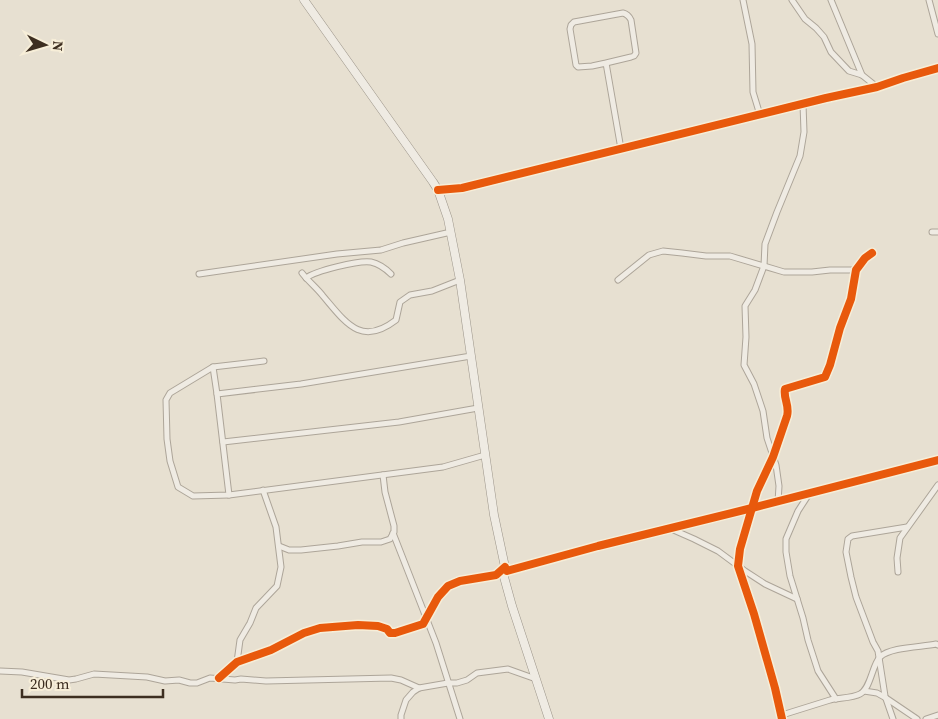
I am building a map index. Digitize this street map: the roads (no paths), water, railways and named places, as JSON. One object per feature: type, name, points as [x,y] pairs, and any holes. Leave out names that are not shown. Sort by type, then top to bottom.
[{"type":"main road","points":[[304,0],[438,190],[448,219],[460,280],[494,515],[505,567],[504,578],[549,719]]},
{"type":"street","points":[[743,0],[752,44],[753,92],[760,115]]},
{"type":"street","points":[[792,0],[805,19],[824,38],[831,52],[849,71],[862,75],[877,87]]},
{"type":"street","points":[[831,0],[862,75]]},
{"type":"street","points":[[929,0],[938,34]]},
{"type":"street","points":[[626,14],[631,20],[636,53],[631,58],[606,63],[578,67],[576,65],[571,25],[574,22],[626,14]]},
{"type":"street","points":[[606,63],[621,149]]},
{"type":"street","points":[[438,190],[462,188],[877,87],[938,68]]},
{"type":"street","points":[[778,502],[776,465],[763,411],[754,384],[744,365],[746,337],[745,306],[755,290],[764,266],[765,244],[800,156],[804,132],[803,104]]},
{"type":"street","points":[[199,274],[337,254],[381,250],[451,232]]},
{"type":"street","points":[[618,280],[649,255],[663,251],[706,256],[730,256],[784,272],[856,270]]},
{"type":"street","points":[[872,253],[865,258],[856,270],[851,299],[825,377],[785,389],[784,392],[789,410],[773,457],[757,491],[740,550],[738,566],[754,614],[782,717],[802,708],[860,694],[864,691],[870,680],[879,658],[887,653],[915,646],[937,644]]},
{"type":"street","points":[[306,278],[323,270],[369,261],[382,266],[391,274]]},
{"type":"street","points":[[302,273],[344,321],[358,330],[369,333],[385,328],[396,320],[400,302],[410,295],[432,291],[460,280]]},
{"type":"street","points":[[217,394],[301,384],[471,356]]},
{"type":"street","points":[[264,360],[213,367],[170,393],[166,400],[167,440],[170,461],[178,487],[193,496],[229,495],[443,467],[485,455]]},
{"type":"street","points":[[213,367],[229,495]]},
{"type":"street","points":[[223,442],[398,422],[478,408]]},
{"type":"street","points":[[219,678],[238,662],[271,650],[304,633],[320,628],[358,625],[378,626],[387,629],[390,633],[422,624],[448,586],[460,581],[496,575],[505,567],[507,571],[589,548],[778,502],[938,460]]},
{"type":"street","points":[[383,475],[394,533],[426,617],[460,719]]},
{"type":"street","points":[[898,572],[897,558],[900,538],[938,486]]},
{"type":"street","points":[[238,662],[240,640],[256,608],[277,586],[281,567],[276,527],[263,490]]},
{"type":"street","points":[[809,494],[798,511],[786,539],[786,552],[790,576],[818,671],[836,699]]},
{"type":"street","points":[[893,719],[886,698],[878,651],[859,604],[846,552],[848,539],[852,536],[908,527]]},
{"type":"street","points":[[668,528],[718,551],[765,584],[797,599]]},
{"type":"street","points":[[279,546],[289,550],[362,542],[381,542],[390,539],[394,533]]},
{"type":"street","points":[[401,719],[406,700],[419,688],[448,682],[457,683],[467,680],[477,673],[508,669],[536,679]]},
{"type":"street","points":[[0,671],[22,672],[69,680],[94,674],[147,677],[190,683],[210,678],[266,681],[391,678],[419,688]]},
{"type":"street","points":[[864,691],[877,693],[917,719]]},
{"type":"street","points":[[926,719],[938,715]]}]
